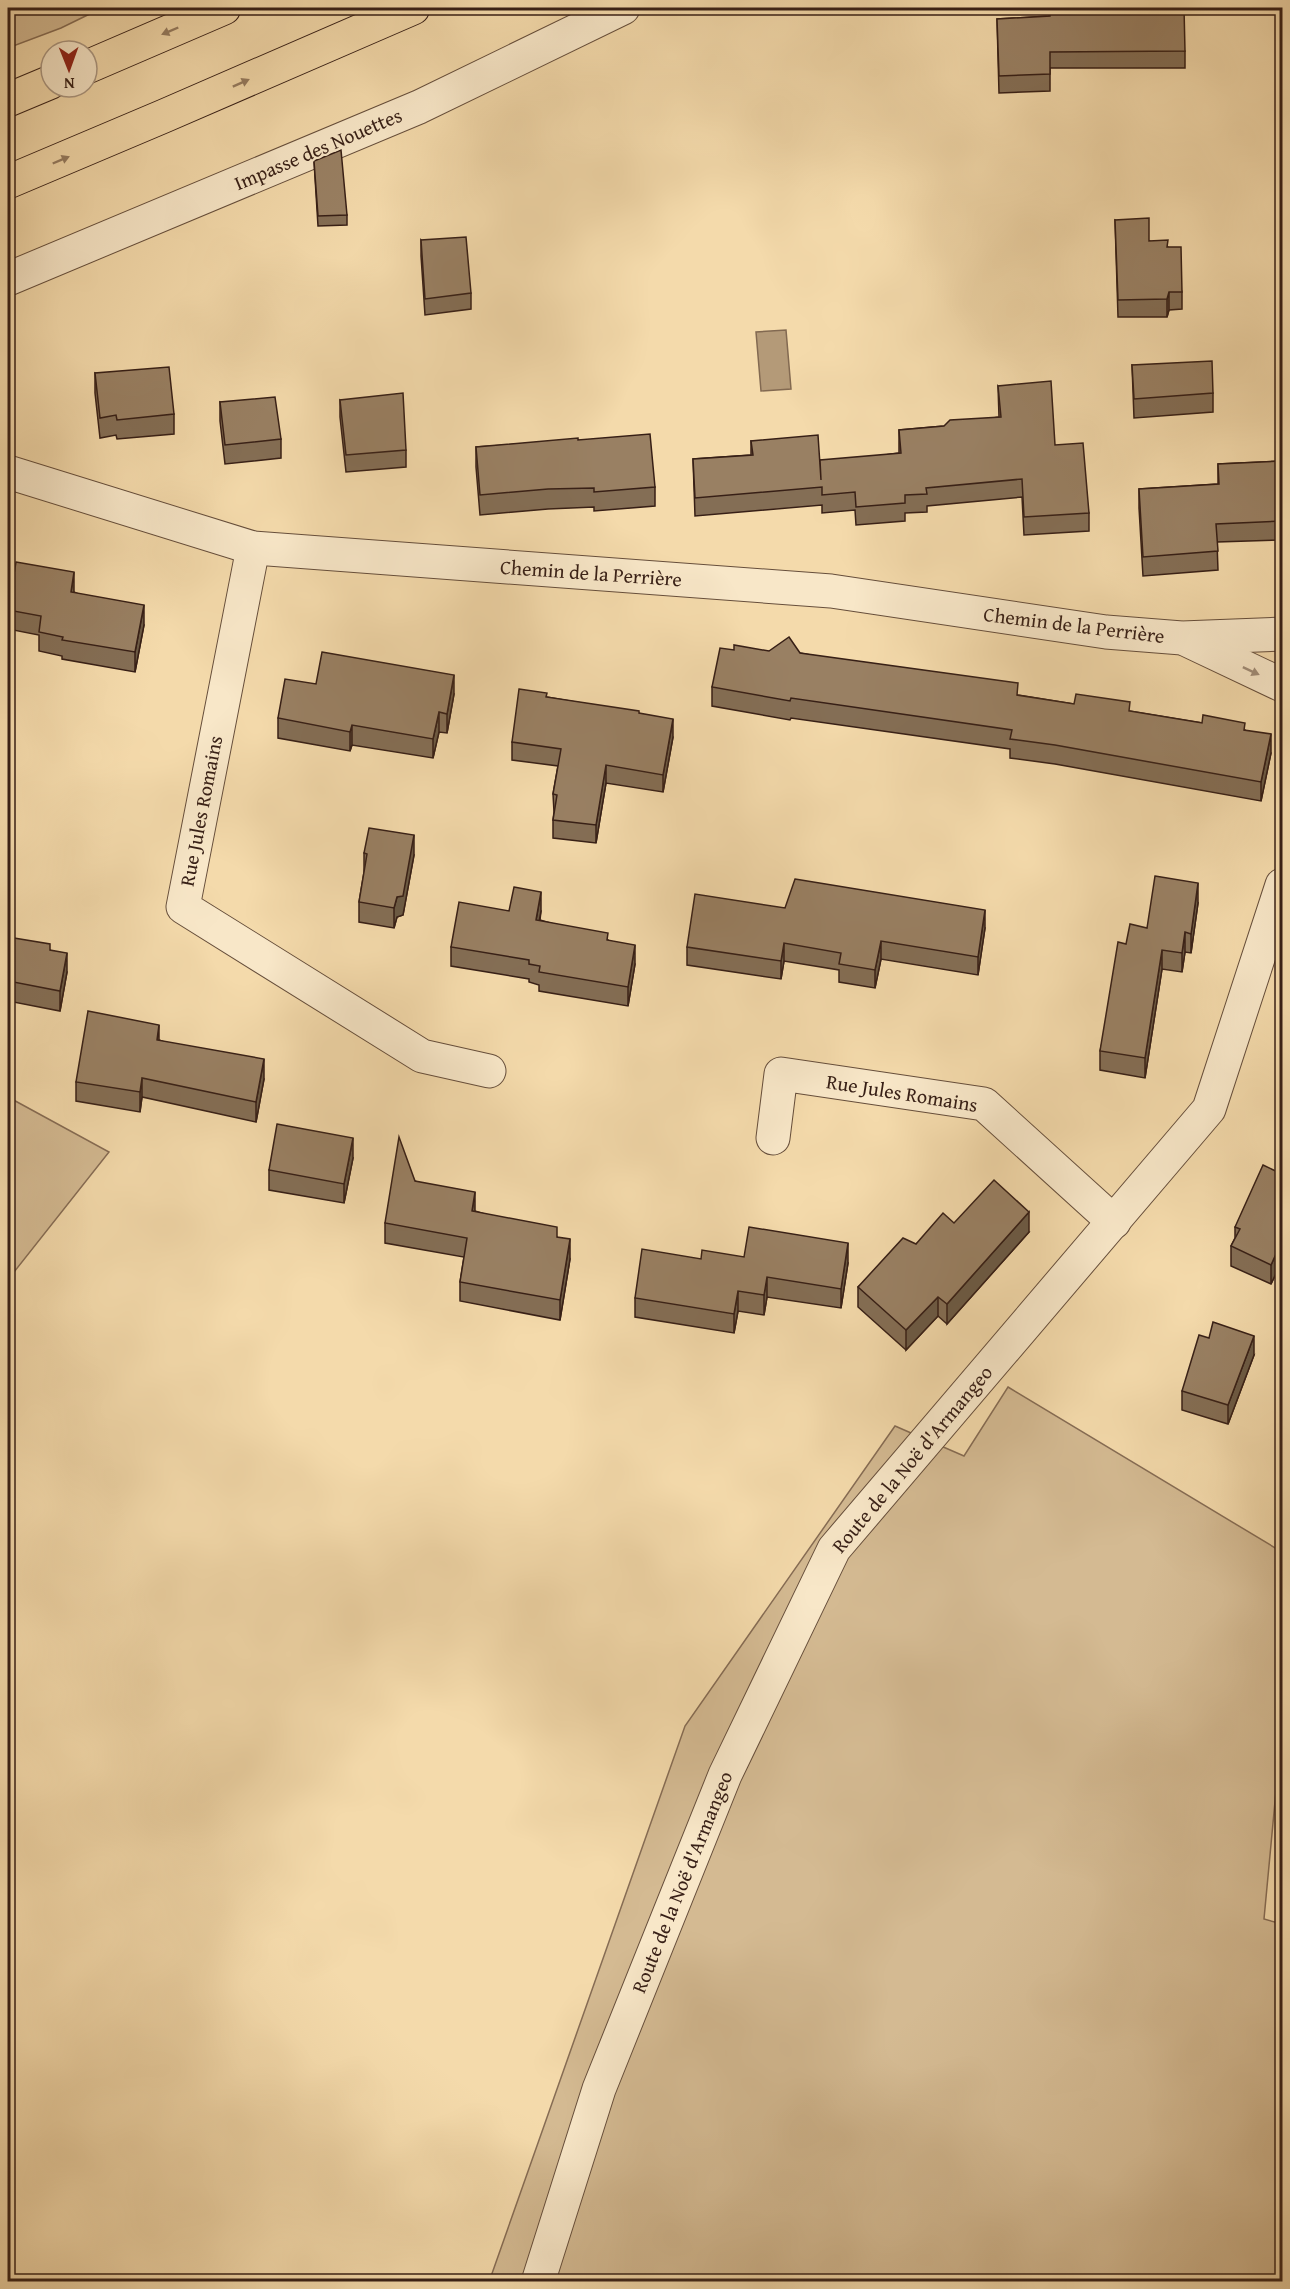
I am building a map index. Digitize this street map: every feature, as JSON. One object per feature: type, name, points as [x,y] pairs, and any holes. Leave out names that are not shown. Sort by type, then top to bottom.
[{"type":"highway","points":[[99,62],[224,8]]},
{"type":"highway","points":[[8,182],[413,8]]},
{"type":"highway","points":[[8,100],[39,87]]},
{"type":"street","name":"Impasse des Nouettes","points":[[8,279],[419,107],[623,8]]},
{"type":"street","name":"Chemin de la Perrière","points":[[8,472],[253,548],[831,591],[1106,632],[1182,638],[1282,634]]},
{"type":"street","name":"Rue Jules Romains","points":[[253,548],[183,907],[422,1056],[489,1071]]},
{"type":"street","name":"Chemin de la Perrière","points":[[1182,638],[1282,685]]},
{"type":"street","name":"Route de la Noë d'Armangeo","points":[[538,2282],[599,2089],[725,1774],[834,1549],[1209,1109],[1282,885]]},
{"type":"street","name":"Rue Jules Romains","points":[[773,1138],[781,1074],[984,1104],[1113,1222]]},
{"type":"shaded area","points":[[8,8],[102,8],[61,28],[8,48]]},
{"type":"shaded area","points":[[786,330],[791,389],[761,391],[756,332]]},
{"type":"shaded area","points":[[8,1097],[109,1152],[14,1272],[8,1301]]},
{"type":"shaded area","points":[[1008,1387],[1282,1552],[1282,1727],[1264,1919],[1282,1924],[1282,2281],[489,2282],[685,1726],[895,1426],[964,1456]]},
{"type":"building","points":[[1049,8],[1184,8],[1185,51],[1050,52],[1050,74],[999,76],[997,19],[1050,16]]},
{"type":"building","points":[[341,150],[347,215],[318,216],[314,161]]},
{"type":"building","points":[[1149,218],[1149,241],[1168,240],[1167,247],[1181,247],[1182,292],[1169,292],[1167,299],[1118,300],[1115,220]]},
{"type":"building","points":[[466,237],[471,293],[425,299],[421,240]]},
{"type":"building","points":[[1212,361],[1213,393],[1134,399],[1132,365]]},
{"type":"building","points":[[169,367],[174,414],[117,420],[116,415],[100,418],[95,373]]},
{"type":"building","points":[[1051,381],[1055,445],[1083,443],[1089,513],[1024,517],[1022,479],[926,488],[927,494],[905,495],[905,503],[856,507],[855,492],[822,495],[822,487],[695,498],[693,459],[753,455],[751,441],[818,435],[821,480],[820,460],[901,453],[899,430],[944,426],[950,420],[1001,417],[998,386]]},
{"type":"building","points":[[403,393],[406,450],[346,455],[340,400]]},
{"type":"building","points":[[275,397],[281,439],[225,445],[220,402]]},
{"type":"building","points":[[650,434],[655,487],[594,492],[594,488],[548,489],[480,495],[476,447]]},
{"type":"building","points":[[1282,461],[1282,521],[1216,524],[1218,551],[1143,557],[1139,489],[1219,484],[1218,464]]},
{"type":"building","points":[[16,562],[74,572],[71,592],[144,605],[135,652],[62,640],[63,637],[39,632],[41,616],[8,610]]},
{"type":"building","points":[[789,637],[800,653],[1018,683],[1017,695],[1074,704],[1076,694],[1130,702],[1129,711],[1202,723],[1203,715],[1245,723],[1244,730],[1271,734],[1261,782],[1010,739],[1012,730],[791,698],[790,701],[712,687],[720,648],[734,650],[734,645],[769,651]]},
{"type":"building","points":[[322,652],[454,675],[447,714],[439,712],[433,739],[352,725],[350,732],[278,718],[285,679],[316,684]]},
{"type":"building","points":[[519,689],[547,693],[546,697],[639,711],[639,713],[673,719],[663,775],[606,765],[596,825],[553,820],[557,795],[553,794],[561,749],[512,742]]},
{"type":"building","points":[[369,828],[414,835],[403,896],[397,897],[394,908],[359,902]]},
{"type":"building","points":[[1155,876],[1198,883],[1191,934],[1185,932],[1182,953],[1162,950],[1145,1058],[1100,1051],[1118,942],[1126,944],[1130,924],[1147,928]]},
{"type":"building","points":[[795,879],[985,910],[978,957],[881,941],[875,970],[839,964],[841,953],[784,943],[781,961],[687,947],[695,894],[785,908]]},
{"type":"building","points":[[514,887],[541,892],[536,920],[608,933],[607,940],[635,945],[628,987],[539,972],[540,966],[529,964],[529,960],[451,947],[459,902],[509,911]]},
{"type":"building","points":[[8,937],[50,944],[50,950],[67,953],[60,991],[8,981]]},
{"type":"building","points":[[88,1011],[159,1025],[157,1040],[264,1059],[256,1102],[142,1078],[140,1092],[76,1082]]},
{"type":"building","points":[[277,1124],[353,1138],[344,1184],[269,1170]]},
{"type":"building","points":[[399,1137],[415,1181],[475,1192],[472,1211],[557,1227],[557,1237],[570,1239],[560,1300],[460,1282],[467,1238],[385,1223]]},
{"type":"building","points":[[1263,1165],[1282,1174],[1282,1242],[1271,1265],[1231,1246],[1240,1229],[1235,1227]]},
{"type":"building","points":[[994,1180],[1029,1212],[947,1304],[938,1297],[906,1330],[858,1287],[903,1238],[916,1244],[943,1213],[954,1223]]},
{"type":"building","points":[[749,1227],[848,1243],[841,1289],[767,1277],[764,1295],[738,1291],[734,1314],[635,1298],[642,1249],[701,1259],[702,1250],[744,1257]]},
{"type":"building","points":[[1213,1322],[1254,1336],[1228,1405],[1182,1391],[1199,1335],[1209,1338]]}]
